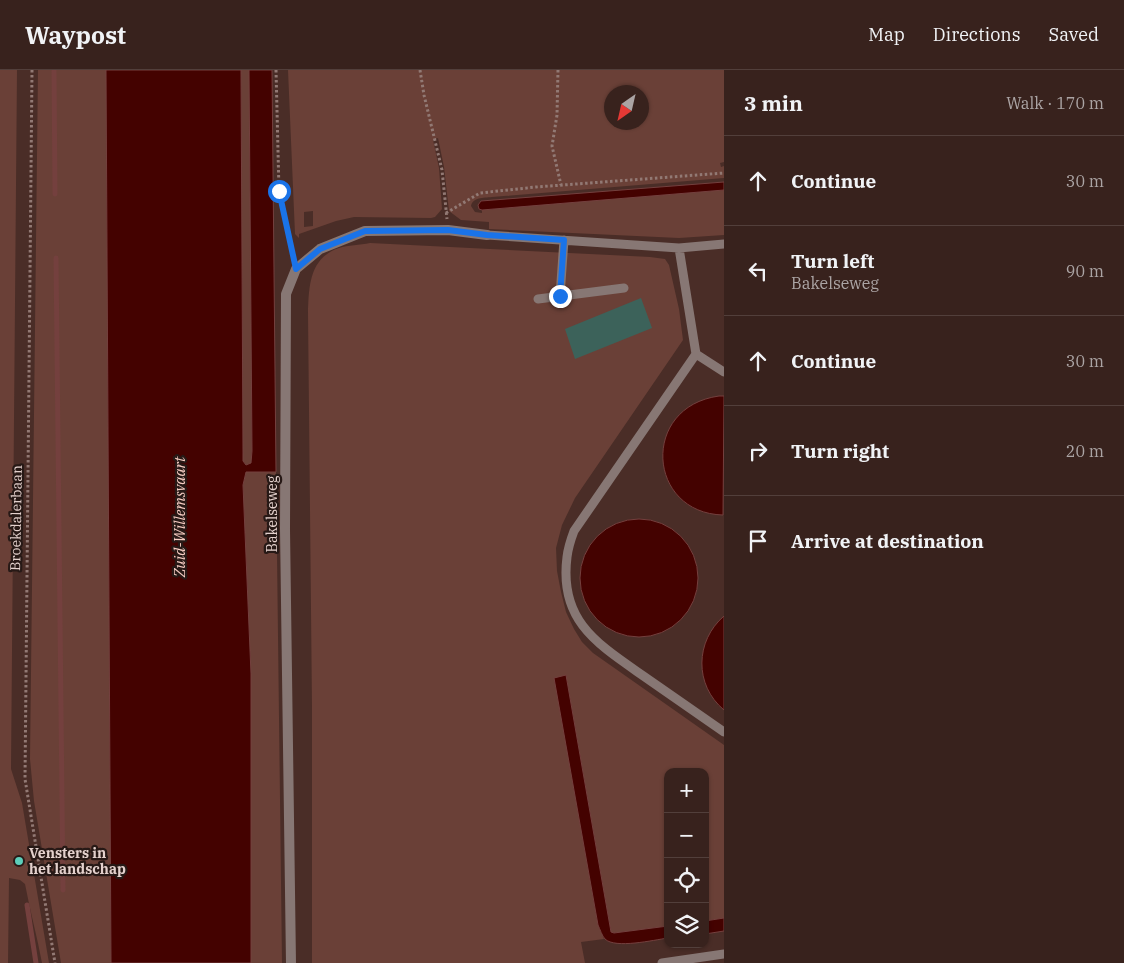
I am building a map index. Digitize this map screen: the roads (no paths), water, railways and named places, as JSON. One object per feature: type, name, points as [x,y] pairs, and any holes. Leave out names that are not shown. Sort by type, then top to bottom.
[{"type":"street","name":"Bakelseweg","points":[[291,963],[285,529],[286,294],[296,269],[320,249],[365,231],[448,230],[487,235]]},
{"type":"lane","points":[[487,235],[679,248],[724,244]]},
{"type":"lane","points":[[560,296],[564,240]]},
{"type":"lane","points":[[679,248],[696,354],[574,531],[567,556],[566,583],[571,605],[578,622],[594,640],[724,732]]},
{"type":"lane","points":[[538,299],[624,288]]},
{"type":"lane","points":[[696,354],[724,372]]},
{"type":"lane","points":[[662,963],[724,954]]},
{"type":"water","name":"Zuid-Willemsvaart","points":[[106,70],[241,70],[243,461],[246,465],[251,463],[252,451],[249,70],[272,70],[276,472],[246,472],[243,485],[251,674],[251,963],[111,963]]},
{"type":"water","points":[[724,182],[724,190],[482,210],[479,209],[478,205],[481,201]]},
{"type":"water","points":[[724,396],[723,515],[698,510],[679,497],[668,479],[663,459],[666,438],[676,419],[693,404]]},
{"type":"water","points":[[639,519],[662,523],[681,536],[694,555],[698,578],[694,601],[681,620],[662,633],[639,637],[616,633],[597,620],[584,601],[580,578],[584,555],[597,536],[616,523]]},
{"type":"water","points":[[724,616],[724,710],[714,700],[707,688],[703,676],[702,663],[703,650],[708,638],[714,626]]},
{"type":"water","points":[[566,675],[611,932],[664,927],[664,939],[626,944],[610,942],[605,939],[598,925],[554,678]]},
{"type":"water","points":[[724,918],[724,931],[709,933],[709,920]]},
{"type":"waterway","points":[[54,70],[55,194]]},
{"type":"waterway","points":[[56,258],[63,890]]},
{"type":"waterway","points":[[27,905],[36,963]]},
{"type":"place","name":"Vensters in het landschap","points":[[19,861]]}]
